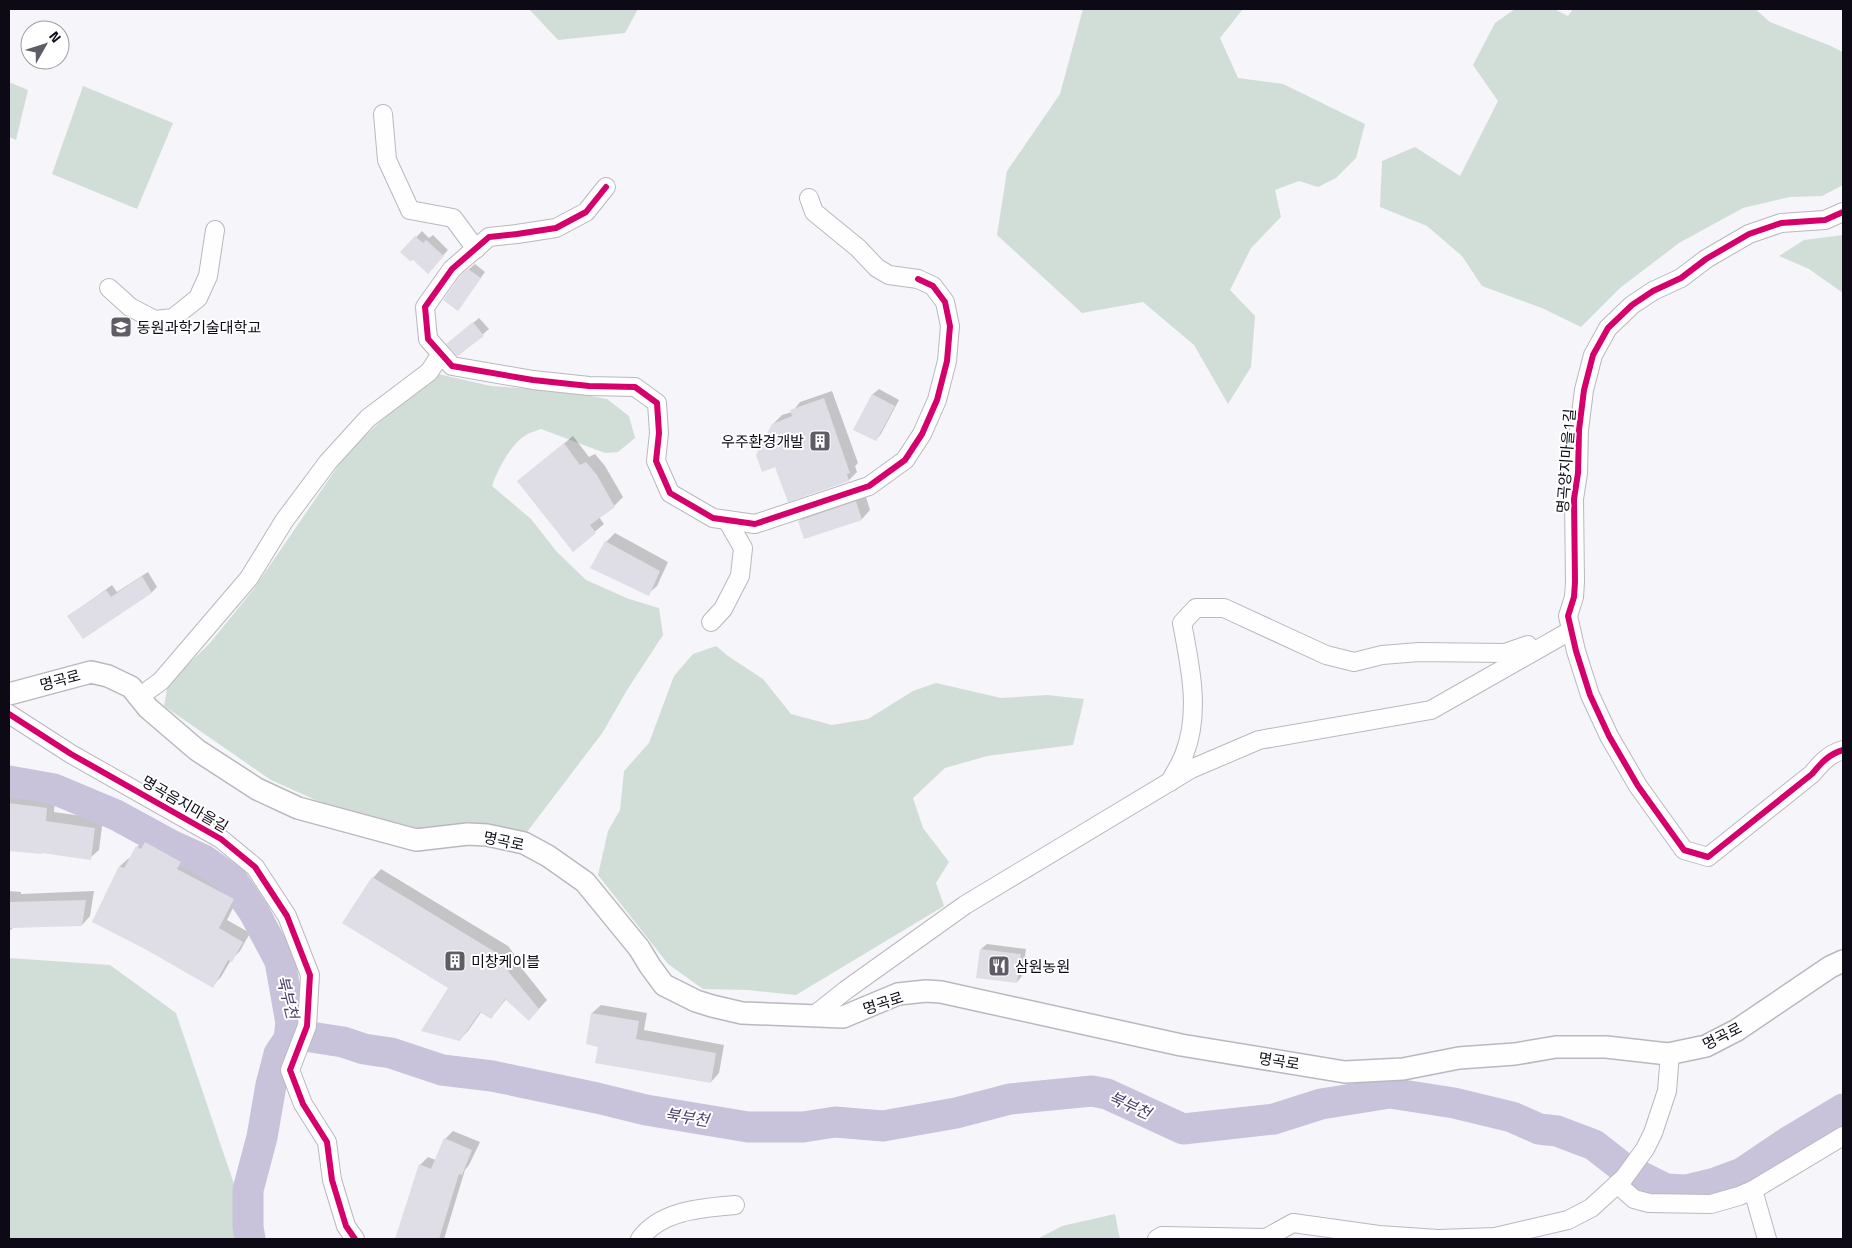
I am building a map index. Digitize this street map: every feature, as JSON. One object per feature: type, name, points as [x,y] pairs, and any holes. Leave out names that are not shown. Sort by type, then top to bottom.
[{"type":"main road","name":"명곡로","points":[[9,694],[91,672],[108,676],[131,687],[148,708],[197,750],[257,789],[298,808],[416,840],[468,834],[487,835],[524,843],[548,856],[585,882],[639,948],[664,985],[696,1001],[742,1013],[843,1017],[898,994],[926,991],[941,992],[1181,1045],[1345,1072],[1403,1069],[1458,1058],[1515,1054],[1556,1047],[1606,1047],[1670,1054],[1706,1046],[1737,1030],[1830,967],[1843,961]]},
{"type":"street","points":[[382,114],[387,160],[410,210],[453,218],[476,249]]},
{"type":"street","points":[[606,187],[586,212],[556,228],[489,237],[452,269],[425,307],[428,339],[452,366],[533,380],[589,386],[635,387],[657,403],[658,433],[656,461],[670,493],[713,518],[755,524],[869,486],[905,460],[922,434],[937,400],[947,361],[950,326],[945,302],[933,286],[918,279],[889,275],[877,268],[858,248],[814,212],[809,198]]},
{"type":"street","name":"명곡양지마을1길","points":[[1843,212],[1825,220],[1781,223],[1749,234],[1706,259],[1680,278],[1632,305],[1608,328],[1593,355],[1584,390],[1579,430],[1578,473],[1574,500],[1574,597],[1568,616],[1570,629],[1590,695],[1609,736],[1638,786],[1684,850],[1708,856],[1812,774],[1823,761],[1834,753],[1843,750]]},
{"type":"street","points":[[109,288],[130,307],[155,320],[173,318],[198,298],[208,276],[215,230]]},
{"type":"street","points":[[139,697],[161,681],[249,578],[284,521],[328,462],[368,418],[429,372],[441,354]]},
{"type":"street","points":[[711,622],[722,609],[740,576],[743,548],[727,520]]},
{"type":"street","points":[[1170,782],[1184,755],[1193,721],[1192,675],[1182,623],[1196,608],[1224,608],[1326,655],[1354,662],[1382,655],[1419,652],[1506,653],[1570,629]]},
{"type":"street","points":[[812,1017],[846,990],[965,905],[1191,769],[1259,740],[1431,710],[1570,629]]},
{"type":"street","name":"명곡음지마을길","points":[[9,714],[71,754],[221,839],[255,866],[288,916],[310,974],[307,1026],[290,1070],[303,1104],[327,1142],[332,1180],[346,1226],[355,1239]]},
{"type":"street","points":[[1157,1239],[1162,1236],[1266,1238],[1293,1222],[1389,1236],[1438,1239],[1495,1237],[1568,1220],[1591,1208],[1624,1178],[1645,1149],[1653,1134],[1667,1091],[1670,1054]]},
{"type":"street","points":[[1617,1184],[1634,1199],[1649,1203],[1710,1204],[1740,1196],[1753,1190],[1843,1136]]},
{"type":"street","points":[[1753,1190],[1767,1239]]},
{"type":"street","points":[[640,1239],[645,1231],[654,1225],[679,1214],[700,1209],[735,1205]]},
{"type":"shaded area","points":[[529,9],[638,9],[625,33],[558,40]]},
{"type":"shaded area","points":[[1083,9],[1243,9],[1220,38],[1238,78],[1283,84],[1365,124],[1356,158],[1336,178],[1318,187],[1299,181],[1275,190],[1281,217],[1251,248],[1230,290],[1255,316],[1251,367],[1228,404],[1194,345],[1143,302],[1082,313],[997,235],[1007,171],[1060,94]]},
{"type":"shaded area","points":[[1515,9],[1554,9],[1568,16],[1573,9],[1755,9],[1770,22],[1843,52],[1843,185],[1822,196],[1790,197],[1743,208],[1679,243],[1620,288],[1581,327],[1542,308],[1482,286],[1462,256],[1427,226],[1380,207],[1382,161],[1415,147],[1460,176],[1498,101],[1473,65],[1495,23]]},
{"type":"shaded area","points":[[9,82],[28,90],[16,140],[9,137]]},
{"type":"shaded area","points":[[83,86],[173,123],[137,209],[52,174]]},
{"type":"shaded area","points":[[1843,235],[1843,293],[1809,269],[1779,256],[1804,240]]},
{"type":"shaded area","points":[[438,374],[491,386],[563,391],[607,399],[629,416],[635,438],[618,452],[605,453],[541,429],[520,439],[501,465],[492,486],[531,519],[556,551],[586,580],[629,599],[659,608],[663,635],[627,690],[603,732],[527,832],[494,825],[453,825],[420,829],[331,807],[271,780],[164,706],[168,684],[210,643],[253,590],[347,453],[404,399]]},
{"type":"shaded area","points":[[716,646],[763,679],[791,714],[832,725],[868,719],[913,691],[936,683],[1001,698],[1047,695],[1084,699],[1073,745],[987,756],[945,768],[913,798],[923,828],[949,862],[936,883],[944,906],[796,995],[748,990],[703,989],[668,964],[598,875],[608,831],[620,810],[624,771],[649,743],[674,676],[693,654]]},
{"type":"shaded area","points":[[9,958],[110,965],[176,1013],[235,1187],[243,1239],[9,1239]]},
{"type":"shaded area","points":[[1115,1214],[1120,1239],[1037,1239],[1062,1226]]},
{"type":"building","points":[[415,236],[423,243],[426,240],[444,256],[428,274],[413,260],[410,261],[400,252]]},
{"type":"building","points":[[468,269],[481,278],[458,311],[443,300],[460,276]]},
{"type":"building","points":[[473,322],[484,336],[457,356],[446,344]]},
{"type":"building","points":[[872,394],[895,406],[876,441],[853,430]]},
{"type":"building","points":[[824,398],[850,473],[847,474],[849,481],[788,502],[775,467],[762,472],[756,455],[772,424],[792,416],[790,410]]},
{"type":"building","points":[[564,443],[580,465],[586,462],[597,475],[615,507],[590,525],[596,533],[573,552],[517,481]]},
{"type":"building","points":[[856,501],[862,520],[804,539],[798,521]]},
{"type":"building","points":[[605,541],[660,571],[649,596],[590,568]]},
{"type":"building","points":[[142,576],[152,593],[83,639],[67,616],[106,590],[111,597]]},
{"type":"building","points":[[9,803],[47,808],[46,821],[95,828],[91,860],[42,853],[9,851]]},
{"type":"building","points":[[145,842],[181,862],[177,869],[234,899],[219,928],[243,942],[232,962],[228,960],[213,988],[145,949],[92,922],[119,866],[124,868],[136,846],[141,849]]},
{"type":"building","name":"미창케이블","points":[[372,877],[500,955],[510,968],[508,971],[539,1009],[529,1021],[505,999],[491,1019],[480,1012],[460,1041],[421,1031],[448,988],[342,923]]},
{"type":"building","points":[[86,900],[82,926],[9,928],[9,902]]},
{"type":"building","name":"삼원농원","points":[[980,949],[1021,954],[1017,983],[976,978]]},
{"type":"building","points":[[591,1013],[639,1021],[636,1039],[716,1053],[711,1083],[595,1063],[598,1047],[586,1044]]},
{"type":"building","points":[[444,1138],[472,1150],[462,1175],[459,1174],[439,1239],[395,1239],[419,1164],[431,1169]]},
{"type":"waterway","name":"북부천","points":[[9,781],[54,789],[116,815],[171,845],[204,860],[233,881],[254,912],[280,961],[291,1023],[289,1039],[279,1054],[271,1085],[262,1137],[248,1190],[248,1227],[250,1239]]},
{"type":"waterway","name":"북부천","points":[[291,1023],[311,1037],[391,1053],[442,1070],[492,1076],[646,1110],[748,1127],[803,1127],[835,1122],[883,1126],[956,1113],[1010,1099],[1092,1091],[1107,1094],[1183,1129],[1274,1119],[1321,1104],[1390,1093],[1454,1103],[1512,1117],[1539,1129],[1557,1131],[1594,1145],[1622,1167],[1666,1189],[1686,1190],[1715,1183],[1742,1173],[1843,1109]]},
{"type":"cycle path","points":[[606,187],[586,212],[556,228],[489,237],[452,269],[425,307],[428,339],[452,366],[533,380],[589,386],[635,387],[657,403],[659,433],[656,461],[670,493],[713,518],[755,524],[869,486],[905,460],[922,434],[937,400],[947,361],[950,326],[945,302],[933,286],[918,279]]},
{"type":"cycle path","points":[[1843,212],[1825,220],[1781,223],[1749,234],[1706,259],[1681,278],[1653,291],[1632,305],[1608,328],[1593,355],[1584,390],[1579,430],[1578,473],[1574,499],[1574,597],[1568,616],[1576,651],[1590,695],[1609,736],[1638,786],[1684,850],[1708,857],[1812,774],[1826,759],[1843,750]]},
{"type":"cycle path","points":[[9,714],[71,754],[221,839],[255,867],[287,916],[310,975],[307,1026],[290,1070],[303,1104],[327,1142],[332,1180],[346,1226],[355,1239]]},
{"type":"place","name":"동원과학기술대학교","points":[[121,327]]},
{"type":"place","name":"우주환경개발","points":[[820,441]]},
{"type":"place","name":"미창케이블","points":[[455,961]]},
{"type":"place","name":"삼원농원","points":[[999,966]]}]
